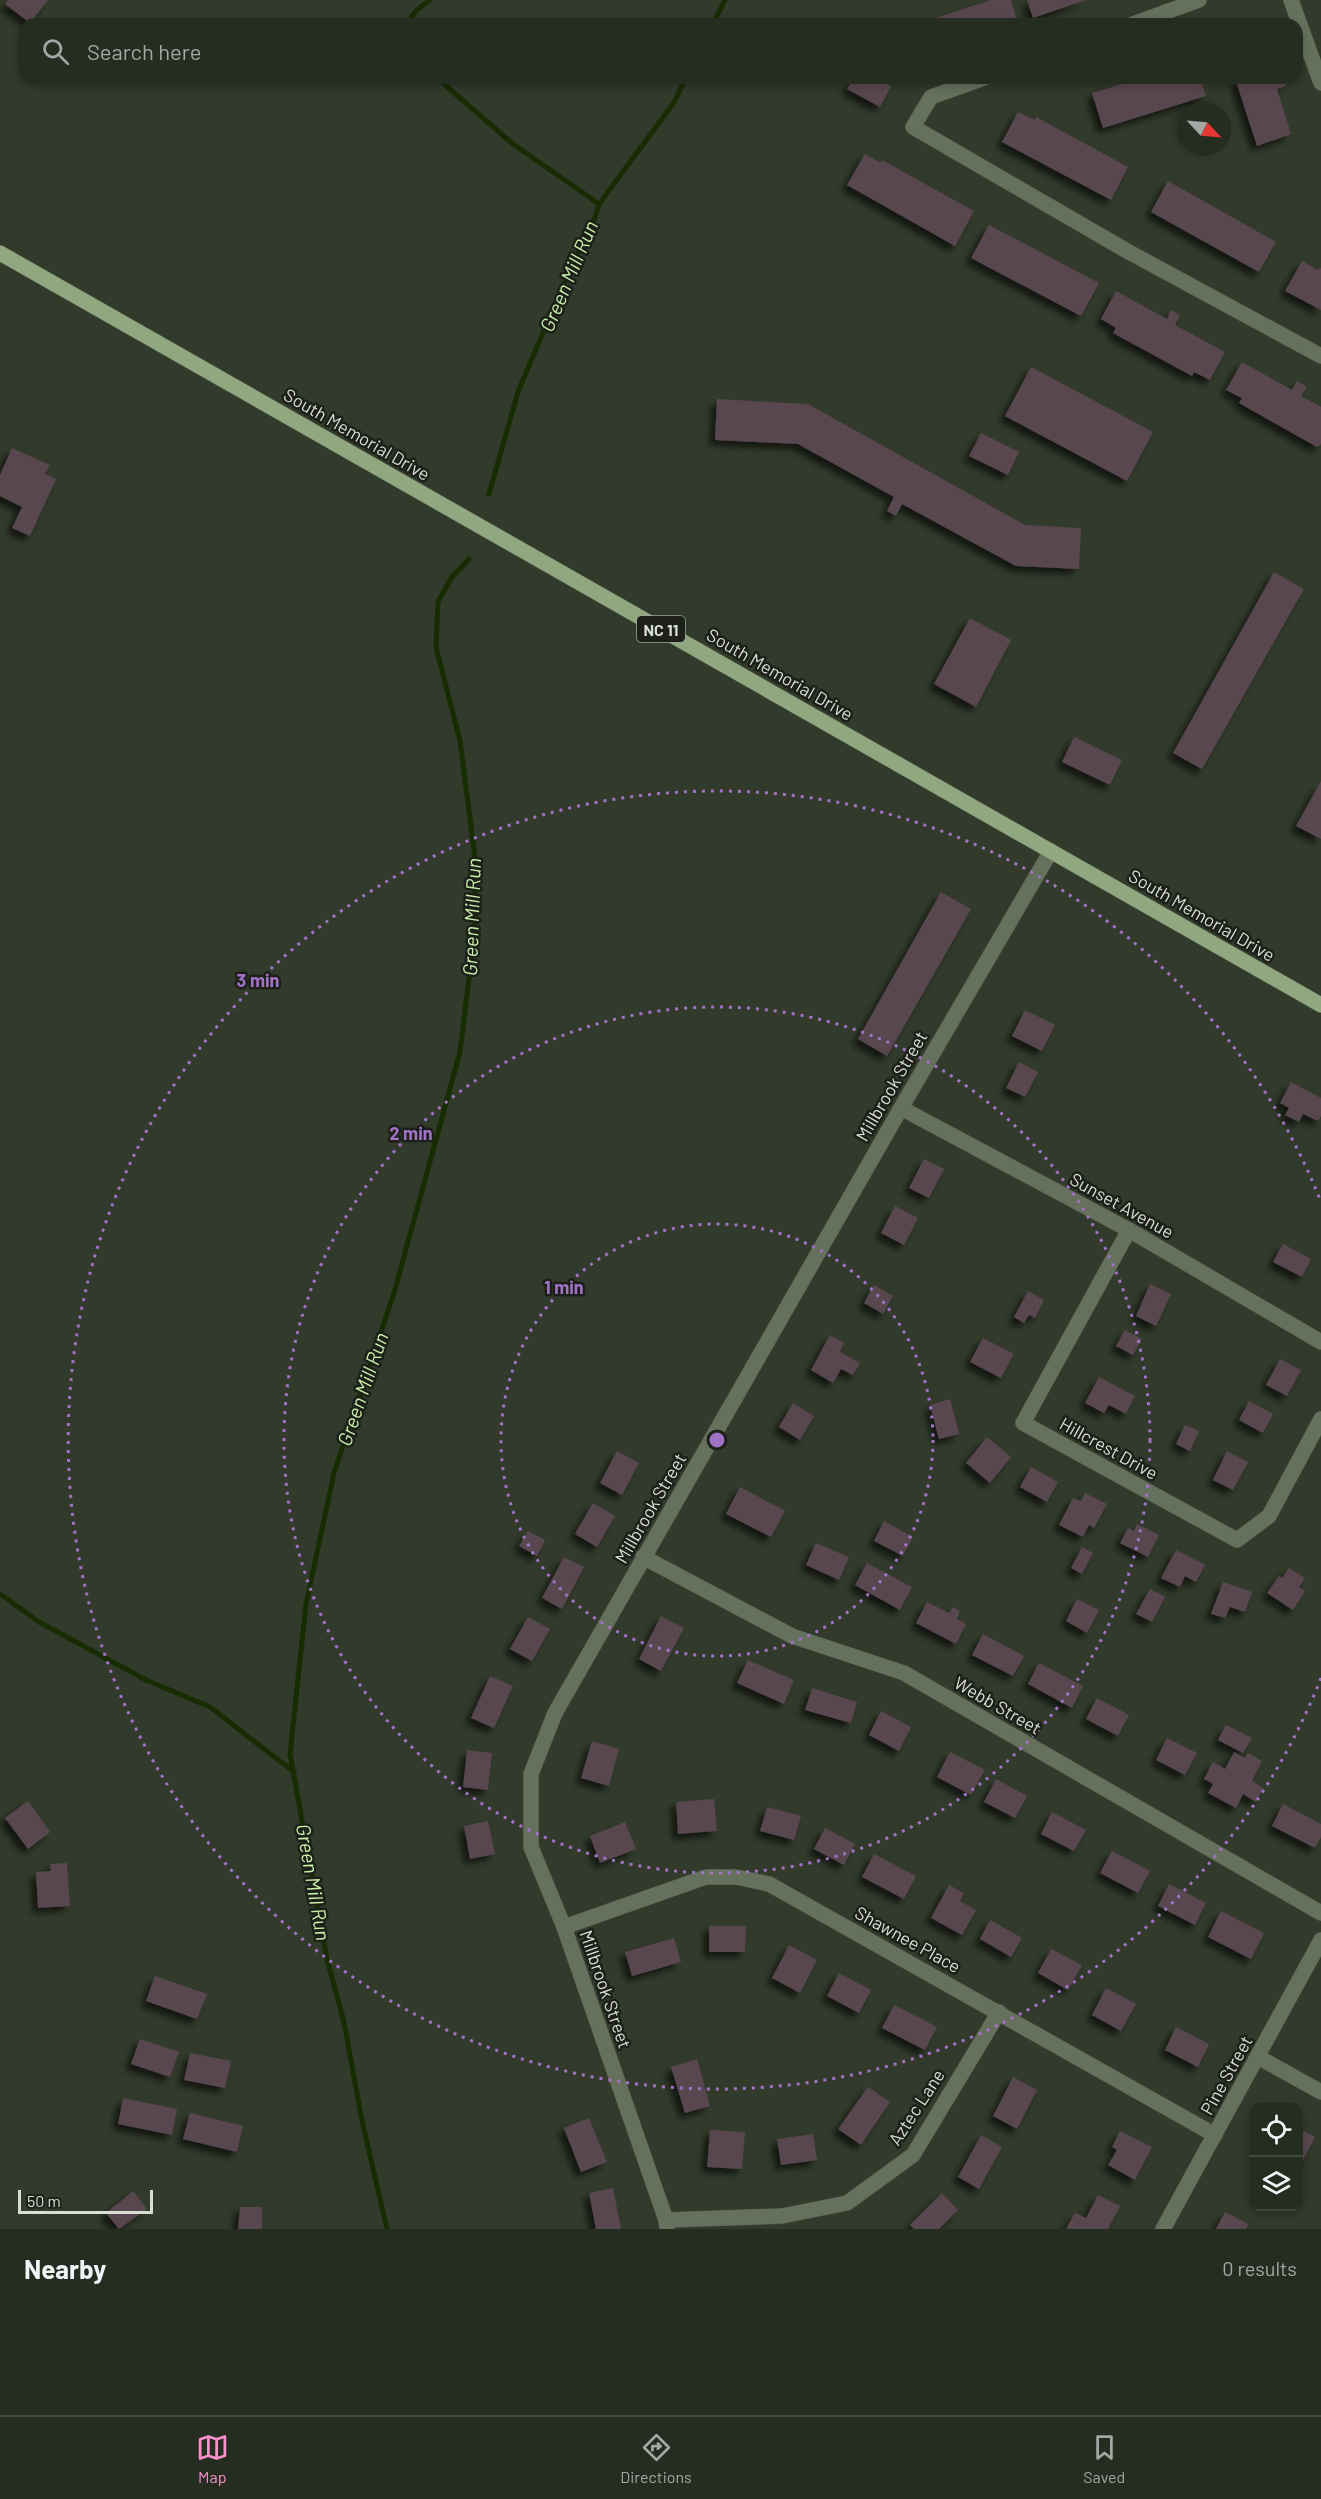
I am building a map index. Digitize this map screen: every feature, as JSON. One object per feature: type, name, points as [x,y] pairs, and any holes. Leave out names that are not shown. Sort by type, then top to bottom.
[{"type":"main road","name":"South Memorial Drive","points":[[0,253],[1321,1005]]},
{"type":"street","points":[[1150,18],[1199,0]]},
{"type":"street","points":[[1291,0],[1298,18]]},
{"type":"street","points":[[1303,33],[1321,83]]},
{"type":"street","points":[[967,84],[931,97],[913,127],[1127,251],[1321,356]]},
{"type":"street","name":"Millbrook Street","points":[[667,2224],[564,1927],[531,1847],[531,1774],[555,1713],[901,1108],[1051,851]]},
{"type":"street","name":"Sunset Avenue","points":[[901,1108],[1129,1230],[1321,1342]]},
{"type":"street","name":"Hillcrest Drive","points":[[1129,1230],[1023,1423],[1237,1540],[1269,1516],[1321,1419]]},
{"type":"street","name":"Webb Street","points":[[644,1557],[792,1636],[904,1673],[1321,1913]]},
{"type":"street","name":"Shawnee Place","points":[[564,1927],[706,1877],[736,1876],[770,1884],[1215,2135]]},
{"type":"street","name":"Pine Street","points":[[1163,2229],[1321,1940]]},
{"type":"street","name":"Aztec Lane","points":[[667,2224],[782,2216],[847,2203],[913,2155],[999,2012]]},
{"type":"street","points":[[1258,2057],[1321,2092]]},
{"type":"building","points":[[8,0],[48,0],[34,18],[23,18],[5,4]]},
{"type":"building","points":[[991,0],[1011,0],[1016,18],[936,18]]},
{"type":"building","points":[[1027,0],[1086,0],[1033,18]]},
{"type":"building","points":[[850,84],[888,84],[891,86],[880,107],[847,89]]},
{"type":"building","points":[[1122,84],[1202,84],[1206,96],[1187,102],[1177,102],[1177,105],[1103,128],[1092,93]]},
{"type":"building","points":[[1237,84],[1286,84],[1286,86],[1277,89],[1291,134],[1257,146]]},
{"type":"building","points":[[1018,112],[1035,120],[1036,117],[1128,167],[1111,200],[1002,142]]},
{"type":"building","points":[[865,154],[881,163],[882,160],[974,211],[955,246],[847,185]]},
{"type":"building","points":[[1168,181],[1276,242],[1259,272],[1151,212]]},
{"type":"building","points":[[989,225],[1099,283],[1081,316],[971,258]]},
{"type":"building","points":[[1302,261],[1318,270],[1321,268],[1321,310],[1285,291]]},
{"type":"building","points":[[1116,291],[1167,319],[1171,310],[1180,315],[1175,325],[1225,352],[1210,380],[1194,372],[1192,376],[1113,333],[1116,328],[1101,319]]},
{"type":"building","points":[[1242,362],[1292,390],[1297,381],[1307,387],[1301,396],[1321,407],[1321,444],[1317,447],[1239,403],[1242,398],[1226,390]]},
{"type":"building","points":[[1031,367],[1153,432],[1127,481],[1005,416]]},
{"type":"building","points":[[717,399],[808,404],[1025,525],[1081,528],[1079,569],[1016,566],[902,504],[896,516],[887,511],[894,497],[798,444],[715,440]]},
{"type":"building","points":[[981,433],[1019,452],[1008,475],[969,456]]},
{"type":"building","points":[[12,448],[50,465],[45,474],[56,479],[30,536],[12,528],[22,507],[0,496],[0,475]]},
{"type":"building","points":[[1274,572],[1304,589],[1202,769],[1173,753]]},
{"type":"building","points":[[970,618],[1011,640],[976,707],[934,684]]},
{"type":"building","points":[[1074,737],[1122,760],[1110,785],[1062,762]]},
{"type":"building","points":[[1321,781],[1321,839],[1296,826]]},
{"type":"building","points":[[941,892],[971,909],[887,1056],[858,1039]]},
{"type":"building","points":[[1025,1010],[1055,1025],[1042,1051],[1012,1036]]},
{"type":"building","points":[[1019,1062],[1038,1072],[1025,1097],[1006,1088]]},
{"type":"building","points":[[1291,1082],[1321,1098],[1321,1116],[1318,1121],[1303,1114],[1299,1122],[1285,1115],[1289,1108],[1280,1103]]},
{"type":"building","points":[[924,1159],[944,1169],[929,1198],[909,1188]]},
{"type":"building","points":[[895,1206],[918,1218],[904,1245],[881,1233]]},
{"type":"building","points":[[1283,1244],[1311,1259],[1302,1277],[1273,1262]]},
{"type":"building","points":[[1150,1284],[1171,1294],[1156,1326],[1136,1316]]},
{"type":"building","points":[[874,1285],[893,1296],[883,1314],[864,1303]]},
{"type":"building","points":[[1028,1291],[1044,1300],[1035,1318],[1029,1315],[1024,1323],[1014,1317]]},
{"type":"building","points":[[1125,1330],[1142,1339],[1133,1355],[1116,1346]]},
{"type":"building","points":[[830,1335],[844,1343],[840,1352],[860,1363],[853,1375],[841,1369],[833,1383],[811,1370]]},
{"type":"building","points":[[983,1338],[1014,1354],[1001,1378],[970,1362]]},
{"type":"building","points":[[1280,1359],[1301,1370],[1287,1396],[1266,1385]]},
{"type":"building","points":[[1099,1377],[1135,1396],[1126,1414],[1109,1405],[1104,1413],[1085,1403]]},
{"type":"building","points":[[950,1399],[959,1434],[939,1439],[930,1405]]},
{"type":"building","points":[[1249,1401],[1273,1414],[1263,1433],[1239,1420]]},
{"type":"building","points":[[793,1403],[814,1416],[800,1440],[779,1427]]},
{"type":"building","points":[[1185,1425],[1199,1431],[1190,1451],[1176,1444]]},
{"type":"building","points":[[987,1437],[1011,1457],[990,1483],[966,1463]]},
{"type":"building","points":[[617,1451],[639,1463],[622,1495],[600,1483]]},
{"type":"building","points":[[1227,1451],[1248,1462],[1233,1490],[1213,1480]]},
{"type":"building","points":[[1031,1467],[1058,1482],[1047,1502],[1020,1487]]},
{"type":"building","points":[[740,1487],[785,1511],[771,1537],[726,1514]]},
{"type":"building","points":[[1085,1493],[1107,1504],[1094,1528],[1089,1525],[1083,1537],[1059,1525],[1073,1498],[1081,1501]]},
{"type":"building","points":[[593,1503],[615,1516],[597,1547],[575,1534]]},
{"type":"building","points":[[884,1521],[913,1537],[903,1556],[874,1541]]},
{"type":"building","points":[[1137,1524],[1159,1535],[1148,1557],[1120,1543],[1128,1528],[1134,1531]]},
{"type":"building","points":[[528,1531],[545,1540],[537,1556],[519,1546]]},
{"type":"building","points":[[816,1543],[849,1557],[839,1580],[806,1565]]},
{"type":"building","points":[[1082,1547],[1093,1553],[1082,1574],[1071,1568]]},
{"type":"building","points":[[1176,1550],[1205,1565],[1196,1582],[1185,1576],[1180,1587],[1161,1578]]},
{"type":"building","points":[[564,1557],[584,1567],[562,1609],[542,1598]]},
{"type":"building","points":[[867,1563],[912,1587],[900,1610],[855,1585]]},
{"type":"building","points":[[1289,1568],[1305,1578],[1299,1587],[1305,1591],[1293,1610],[1267,1593],[1279,1576],[1282,1578]]},
{"type":"building","points":[[1223,1582],[1252,1592],[1245,1612],[1230,1607],[1225,1618],[1211,1614]]},
{"type":"building","points":[[1150,1589],[1165,1597],[1152,1622],[1136,1614]]},
{"type":"building","points":[[1077,1599],[1099,1610],[1087,1633],[1066,1621]]},
{"type":"building","points":[[927,1602],[949,1613],[953,1607],[960,1611],[957,1619],[966,1624],[956,1644],[916,1623]]},
{"type":"building","points":[[661,1616],[684,1628],[661,1671],[639,1659]]},
{"type":"building","points":[[528,1617],[550,1629],[532,1661],[510,1649]]},
{"type":"building","points":[[983,1634],[1024,1656],[1013,1676],[972,1655]]},
{"type":"building","points":[[748,1660],[794,1680],[784,1704],[737,1683]]},
{"type":"building","points":[[1039,1663],[1083,1686],[1072,1708],[1028,1684]]},
{"type":"building","points":[[490,1676],[513,1686],[494,1728],[471,1718]]},
{"type":"building","points":[[812,1688],[857,1702],[851,1723],[805,1710]]},
{"type":"building","points":[[1097,1698],[1129,1715],[1118,1736],[1086,1719]]},
{"type":"building","points":[[881,1711],[911,1727],[899,1751],[869,1735]]},
{"type":"building","points":[[1226,1725],[1252,1738],[1243,1753],[1218,1740]]},
{"type":"building","points":[[1167,1738],[1197,1753],[1185,1775],[1156,1760]]},
{"type":"building","points":[[592,1741],[619,1749],[609,1786],[581,1778]]},
{"type":"building","points":[[467,1750],[492,1753],[488,1790],[463,1787]]},
{"type":"building","points":[[950,1752],[985,1770],[971,1795],[937,1777]]},
{"type":"building","points":[[1234,1752],[1245,1758],[1248,1753],[1262,1761],[1252,1781],[1263,1788],[1256,1802],[1243,1794],[1236,1808],[1208,1793],[1213,1784],[1204,1779],[1213,1762],[1225,1769]]},
{"type":"building","points":[[996,1779],[1027,1796],[1015,1818],[984,1802]]},
{"type":"building","points":[[714,1799],[717,1831],[678,1834],[676,1802]]},
{"type":"building","points":[[28,1801],[50,1832],[28,1849],[5,1818]]},
{"type":"building","points":[[1283,1804],[1321,1824],[1321,1837],[1315,1848],[1272,1826]]},
{"type":"building","points":[[767,1807],[801,1816],[794,1840],[760,1831]]},
{"type":"building","points":[[1052,1812],[1086,1830],[1074,1851],[1041,1834]]},
{"type":"building","points":[[488,1821],[495,1854],[470,1859],[464,1826]]},
{"type":"building","points":[[625,1822],[636,1849],[600,1863],[590,1836]]},
{"type":"building","points":[[825,1828],[855,1844],[844,1865],[814,1849]]},
{"type":"building","points":[[1112,1851],[1150,1871],[1138,1893],[1100,1873]]},
{"type":"building","points":[[874,1854],[916,1876],[904,1899],[862,1877]]},
{"type":"building","points":[[67,1863],[70,1906],[38,1908],[36,1872],[51,1871],[50,1864]]},
{"type":"building","points":[[1169,1884],[1206,1903],[1195,1925],[1158,1906]]},
{"type":"building","points":[[949,1885],[964,1893],[960,1901],[976,1910],[962,1935],[931,1918]]},
{"type":"building","points":[[1221,1911],[1264,1933],[1251,1959],[1208,1937]]},
{"type":"building","points":[[990,1920],[1022,1938],[1011,1957],[980,1939]]},
{"type":"building","points":[[709,1926],[746,1926],[745,1952],[709,1952]]},
{"type":"building","points":[[674,1938],[681,1962],[632,1976],[625,1952]]},
{"type":"building","points":[[789,1945],[817,1960],[800,1993],[772,1978]]},
{"type":"building","points":[[1051,1949],[1082,1965],[1068,1990],[1038,1973]]},
{"type":"building","points":[[839,1973],[871,1990],[859,2013],[827,1996]]},
{"type":"building","points":[[155,1976],[207,1994],[197,2019],[146,2001]]},
{"type":"building","points":[[1106,1988],[1136,2004],[1121,2031],[1092,2015]]},
{"type":"building","points":[[894,2005],[937,2027],[925,2050],[882,2028]]},
{"type":"building","points":[[1176,2027],[1209,2044],[1198,2067],[1165,2050]]},
{"type":"building","points":[[140,2039],[179,2052],[170,2077],[131,2064]]},
{"type":"building","points":[[190,2053],[231,2061],[225,2088],[184,2080]]},
{"type":"building","points":[[697,2059],[710,2106],[685,2113],[671,2067]]},
{"type":"building","points":[[1013,2077],[1037,2090],[1017,2129],[993,2116]]},
{"type":"building","points":[[868,2087],[890,2102],[861,2145],[838,2129]]},
{"type":"building","points":[[123,2098],[177,2109],[172,2135],[118,2124]]},
{"type":"building","points":[[190,2113],[243,2126],[237,2152],[183,2139]]},
{"type":"building","points":[[589,2118],[607,2162],[581,2172],[564,2128]]},
{"type":"building","points":[[710,2130],[745,2132],[742,2169],[707,2167]]},
{"type":"building","points":[[1120,2131],[1152,2147],[1135,2180],[1108,2165],[1117,2150],[1112,2147]]},
{"type":"building","points":[[1303,2131],[1315,2137],[1303,2160]]},
{"type":"building","points":[[813,2134],[817,2160],[781,2165],[777,2139]]},
{"type":"building","points":[[981,2135],[1002,2147],[979,2189],[958,2177]]},
{"type":"building","points":[[613,2188],[621,2229],[596,2229],[589,2193]]},
{"type":"building","points":[[133,2191],[147,2209],[119,2229],[106,2213]]},
{"type":"building","points":[[942,2193],[958,2210],[939,2229],[914,2229],[910,2225]]},
{"type":"building","points":[[1098,2195],[1120,2206],[1108,2229],[1066,2229],[1075,2213],[1086,2218]]},
{"type":"building","points":[[240,2207],[262,2207],[262,2229],[238,2229]]},
{"type":"building","points":[[1225,2212],[1248,2224],[1246,2229],[1216,2229]]},
{"type":"waterway","points":[[411,18],[430,0]]},
{"type":"waterway","name":"Green Mill Run","points":[[716,18],[725,0]]},
{"type":"waterway","points":[[444,84],[513,144],[599,204]]},
{"type":"waterway","name":"Green Mill Run","points":[[489,494],[518,392],[572,264],[592,226],[599,204],[673,104],[683,84]]},
{"type":"waterway","name":"Green Mill Run","points":[[387,2229],[362,2121],[344,2022],[327,1959],[290,1754],[306,1604],[334,1473],[394,1293],[460,1052],[475,928],[475,857],[460,741],[436,647],[438,602],[452,577],[469,559]]},
{"type":"waterway","points":[[0,1594],[39,1622],[146,1680],[210,1707],[294,1772]]}]
